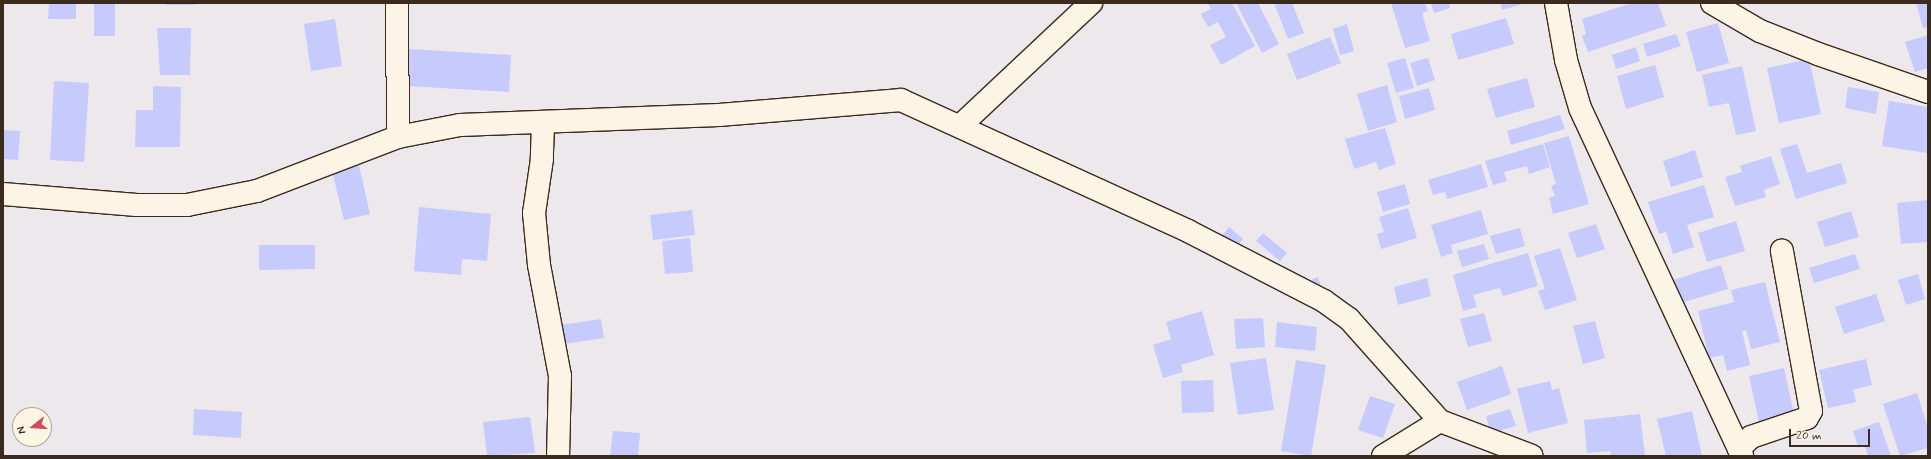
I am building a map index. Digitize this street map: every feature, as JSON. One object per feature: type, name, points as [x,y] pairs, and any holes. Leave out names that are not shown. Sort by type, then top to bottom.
[{"type":"street","points":[[398,3],[398,137]]},
{"type":"street","points":[[960,126],[1091,3]]},
{"type":"street","points":[[1556,3],[1566,60],[1580,108],[1741,452]]},
{"type":"street","points":[[1712,3],[1760,31],[1818,54],[1928,92]]},
{"type":"street","points":[[3,194],[137,205],[187,205],[257,191],[398,137],[460,125],[543,124],[789,111],[901,100],[1188,231],[1324,301],[1349,319],[1440,420],[1532,456]]},
{"type":"street","points":[[543,124],[542,159],[534,213],[539,265],[560,376],[558,456]]},
{"type":"street","points":[[1741,452],[1751,437],[1806,418],[1811,411],[1782,251]]},
{"type":"street","points":[[1382,456],[1440,420]]},
{"type":"building","points":[[49,3],[76,3],[76,19],[48,19]]},
{"type":"building","points":[[94,3],[115,3],[115,36],[94,36]]},
{"type":"building","points":[[166,3],[195,3],[195,5],[166,5]]},
{"type":"building","points":[[1208,3],[1232,3],[1255,46],[1221,65],[1210,45],[1226,37],[1218,22],[1208,27],[1201,14],[1211,9]]},
{"type":"building","points":[[1236,3],[1258,3],[1279,44],[1262,53]]},
{"type":"building","points":[[1274,3],[1292,3],[1304,33],[1288,39]]},
{"type":"building","points":[[1391,3],[1425,3],[1428,11],[1422,13],[1430,41],[1405,48]]},
{"type":"building","points":[[1431,3],[1449,3],[1450,8],[1434,13]]},
{"type":"building","points":[[1500,3],[1526,3],[1502,10]]},
{"type":"building","points":[[1632,3],[1658,3],[1666,26],[1588,52],[1582,36],[1586,34],[1582,19]]},
{"type":"building","points":[[1916,3],[1928,3],[1928,27],[1923,28]]},
{"type":"building","points":[[1506,18],[1514,44],[1458,60],[1451,34]]},
{"type":"building","points":[[335,19],[342,66],[311,71],[304,24]]},
{"type":"building","points":[[1718,23],[1729,63],[1697,72],[1686,32]]},
{"type":"building","points":[[1347,24],[1354,51],[1340,55],[1333,29]]},
{"type":"building","points":[[157,28],[191,28],[190,75],[160,75]]},
{"type":"building","points":[[1676,34],[1681,46],[1647,57],[1643,44]]},
{"type":"building","points":[[1928,35],[1928,68],[1915,72],[1905,42]]},
{"type":"building","points":[[1330,37],[1341,63],[1297,80],[1287,54]]},
{"type":"building","points":[[1636,47],[1640,61],[1616,69],[1612,55]]},
{"type":"building","points":[[409,49],[511,55],[509,92],[407,86]]},
{"type":"building","points":[[1405,58],[1414,88],[1396,93],[1387,63]]},
{"type":"building","points":[[1428,58],[1435,80],[1417,86],[1410,63]]},
{"type":"building","points":[[1809,59],[1821,114],[1779,123],[1767,68]]},
{"type":"building","points":[[1655,65],[1664,97],[1626,109],[1617,76]]},
{"type":"building","points":[[1742,66],[1756,131],[1736,135],[1729,103],[1709,107],[1702,75]]},
{"type":"building","points":[[1527,78],[1535,107],[1496,118],[1487,89]]},
{"type":"building","points":[[54,81],[89,83],[84,162],[50,160]]},
{"type":"building","points":[[1387,85],[1397,122],[1368,131],[1357,94]]},
{"type":"building","points":[[153,86],[181,87],[180,147],[135,147],[136,110],[153,110]]},
{"type":"building","points":[[1848,87],[1879,92],[1876,114],[1845,108]]},
{"type":"building","points":[[1429,88],[1435,110],[1405,119],[1399,96]]},
{"type":"building","points":[[1889,101],[1928,107],[1927,153],[1882,146]]},
{"type":"building","points":[[1560,115],[1565,129],[1511,145],[1507,131]]},
{"type":"building","points":[[1385,128],[1396,164],[1379,170],[1376,162],[1354,169],[1345,139]]},
{"type":"building","points":[[3,130],[20,131],[18,160],[3,159]]},
{"type":"building","points":[[1569,136],[1589,204],[1553,214],[1549,198],[1555,196],[1551,186],[1556,184],[1544,143]]},
{"type":"building","points":[[1543,144],[1550,167],[1529,174],[1527,166],[1504,172],[1507,181],[1493,185],[1485,161]]},
{"type":"building","points":[[1797,144],[1807,173],[1841,163],[1847,183],[1796,199],[1780,149]]},
{"type":"building","points":[[1695,150],[1703,177],[1671,187],[1663,161]]},
{"type":"building","points":[[1771,156],[1780,184],[1764,190],[1766,197],[1735,206],[1725,177],[1742,172],[1740,166]]},
{"type":"building","points":[[1481,164],[1488,187],[1447,199],[1445,192],[1433,195],[1428,180]]},
{"type":"building","points":[[359,165],[370,214],[344,220],[332,171]]},
{"type":"building","points":[[1405,184],[1410,204],[1383,212],[1377,192]]},
{"type":"building","points":[[1704,185],[1714,217],[1687,225],[1694,247],[1673,254],[1666,232],[1659,234],[1648,202]]},
{"type":"building","points":[[1928,200],[1928,242],[1901,244],[1897,203]]},
{"type":"building","points":[[419,207],[491,214],[487,261],[462,259],[461,275],[414,271]]},
{"type":"building","points":[[1408,208],[1417,238],[1381,249],[1377,234],[1384,232],[1379,217]]},
{"type":"building","points":[[692,210],[695,235],[653,240],[650,215]]},
{"type":"building","points":[[1481,210],[1488,234],[1451,245],[1453,253],[1441,257],[1431,225]]},
{"type":"building","points":[[1851,211],[1859,237],[1825,247],[1817,222]]},
{"type":"building","points":[[1736,221],[1745,251],[1707,262],[1698,233]]},
{"type":"building","points":[[1596,224],[1605,249],[1577,258],[1568,233]]},
{"type":"building","points":[[1229,227],[1243,239],[1235,248],[1221,237]]},
{"type":"building","points":[[1520,228],[1525,246],[1496,254],[1490,236]]},
{"type":"building","points":[[1263,233],[1287,253],[1280,261],[1256,241]]},
{"type":"building","points":[[690,238],[693,272],[665,274],[662,241]]},
{"type":"building","points":[[1484,244],[1489,259],[1462,267],[1457,251]]},
{"type":"building","points":[[259,245],[315,245],[315,269],[259,270]]},
{"type":"building","points":[[1560,248],[1577,300],[1545,310],[1538,291],[1545,289],[1534,256]]},
{"type":"building","points":[[1528,253],[1538,286],[1503,296],[1500,288],[1473,295],[1477,307],[1463,311],[1453,275]]},
{"type":"building","points":[[1855,254],[1860,269],[1814,283],[1809,268]]},
{"type":"building","points":[[1721,265],[1728,289],[1677,304],[1670,281]]},
{"type":"building","points":[[1918,274],[1925,299],[1906,305],[1898,280]]},
{"type":"building","points":[[1318,277],[1322,289],[1315,290],[1312,279]]},
{"type":"building","points":[[1427,278],[1431,296],[1398,305],[1394,287]]},
{"type":"building","points":[[1765,282],[1780,342],[1751,349],[1746,330],[1742,331],[1750,365],[1727,371],[1723,355],[1709,358],[1698,311],[1734,302],[1731,290]]},
{"type":"building","points":[[1876,294],[1885,321],[1844,334],[1835,307]]},
{"type":"building","points":[[1202,311],[1214,355],[1181,365],[1183,372],[1163,378],[1153,345],[1171,339],[1166,322]]},
{"type":"building","points":[[1484,313],[1492,341],[1468,347],[1460,319]]},
{"type":"building","points":[[1263,318],[1265,347],[1236,349],[1234,319]]},
{"type":"building","points":[[601,319],[604,338],[564,344],[561,325]]},
{"type":"building","points":[[1595,321],[1605,358],[1583,364],[1573,326]]},
{"type":"building","points":[[1277,322],[1317,327],[1315,351],[1275,347]]},
{"type":"building","points":[[1266,358],[1274,410],[1238,415],[1230,363]]},
{"type":"building","points":[[1866,359],[1872,385],[1853,390],[1856,402],[1828,408],[1819,370]]},
{"type":"building","points":[[1296,360],[1326,365],[1311,456],[1281,451]]},
{"type":"building","points":[[1502,366],[1511,394],[1467,410],[1457,382]]},
{"type":"building","points":[[1784,368],[1794,414],[1759,422],[1749,376]]},
{"type":"building","points":[[1213,380],[1214,412],[1182,413],[1181,381]]},
{"type":"building","points":[[1550,381],[1552,390],[1559,388],[1568,423],[1528,433],[1517,389]]},
{"type":"building","points":[[1917,393],[1928,428],[1928,448],[1900,456],[1883,404]]},
{"type":"building","points":[[1370,396],[1395,404],[1383,438],[1358,430]]},
{"type":"building","points":[[194,409],[242,412],[241,438],[193,435]]},
{"type":"building","points":[[1510,409],[1516,426],[1491,433],[1486,416]]},
{"type":"building","points":[[1692,411],[1702,456],[1666,456],[1657,419]]},
{"type":"building","points":[[1640,414],[1645,456],[1611,456],[1610,451],[1587,453],[1584,420]]},
{"type":"building","points":[[530,417],[535,453],[487,456],[483,422]]},
{"type":"building","points":[[1879,422],[1891,456],[1868,456],[1864,444],[1858,446],[1853,431]]},
{"type":"building","points":[[613,431],[640,433],[638,456],[610,456]]}]
